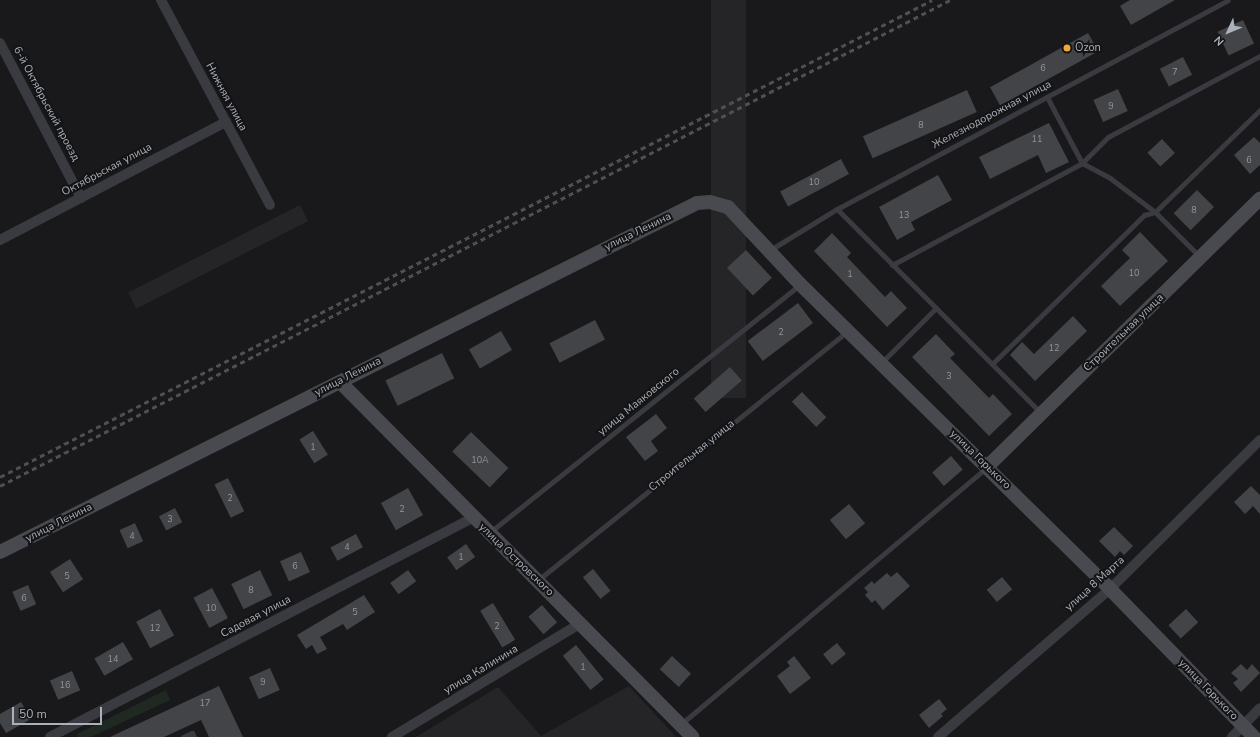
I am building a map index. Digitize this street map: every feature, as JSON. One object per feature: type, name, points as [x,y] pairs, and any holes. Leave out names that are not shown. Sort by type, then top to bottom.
[{"type":"street","name":"Нижняя улица","points":[[161,0],[270,205]]},
{"type":"street","name":"6-й Октябрьский проезд","points":[[0,43],[81,198]]},
{"type":"street","name":"Октябрьская улица","points":[[0,240],[226,122]]},
{"type":"street","name":"Строительная улица","points":[[987,467],[1040,413],[1202,258],[1260,199]]},
{"type":"street","name":"улица Горького","points":[[697,203],[710,202],[728,207],[768,252],[1110,589],[1254,737]]},
{"type":"street","name":"улица Ленина","points":[[0,552],[697,203]]},
{"type":"street","name":"улица Островского","points":[[340,382],[472,518],[581,623],[692,737]]},
{"type":"street","name":"улица 8 Марта","points":[[938,737],[1110,589],[1260,440]]},
{"type":"street","name":"Садовая улица","points":[[50,737],[67,733],[472,518]]},
{"type":"street","name":"улица Калинина","points":[[392,737],[581,623]]},
{"type":"street","points":[[1232,737],[1260,708]]},
{"type":"lane","name":"Железнодорожная улица","points":[[768,252],[836,209],[1228,0]]},
{"type":"lane","points":[[892,264],[1082,163],[1108,137],[1260,56]]},
{"type":"lane","points":[[1047,97],[1082,163],[1110,178],[1155,212],[1202,258]]},
{"type":"lane","points":[[992,364],[1144,216],[1155,212],[1260,110]]},
{"type":"lane","points":[[836,209],[1040,413]]},
{"type":"lane","name":"улица Маяковского","points":[[488,534],[800,284]]},
{"type":"lane","points":[[880,364],[936,308]]},
{"type":"lane","name":"Строительная улица","points":[[537,580],[848,332]]},
{"type":"lane","points":[[680,724],[987,467]]},
{"type":"lane","points":[[183,737],[192,733],[194,737]]},
{"type":"shaded area","points":[[711,0],[746,0],[746,398],[711,398]]},
{"type":"shaded area","points":[[300,205],[308,221],[136,309],[128,293]]},
{"type":"shaded area","points":[[629,686],[676,737],[416,737],[498,687],[541,736]]},
{"type":"shaded area","points":[[166,690],[170,700],[91,737],[78,737],[77,734]]},
{"type":"building","points":[[1130,0],[1175,0],[1131,25],[1120,6]]},
{"type":"building","points":[[1243,20],[1254,44],[1229,55],[1218,32]]},
{"type":"building","points":[[1088,33],[1098,51],[1000,106],[990,87]]},
{"type":"building","points":[[1183,57],[1192,75],[1169,87],[1160,69]]},
{"type":"building","points":[[1118,89],[1128,111],[1103,122],[1093,100]]},
{"type":"building","points":[[967,90],[977,112],[873,158],[863,136]]},
{"type":"building","points":[[1049,123],[1069,162],[1046,173],[1038,155],[990,179],[979,157]]},
{"type":"building","points":[[1254,137],[1260,143],[1260,165],[1250,174],[1234,155]]},
{"type":"building","points":[[1162,139],[1175,153],[1160,167],[1147,153]]},
{"type":"building","points":[[841,159],[849,174],[788,206],[780,191]]},
{"type":"building","points":[[938,175],[952,200],[911,222],[915,230],[897,240],[879,207]]},
{"type":"building","points":[[1197,190],[1214,207],[1191,230],[1174,213]]},
{"type":"building","points":[[1140,232],[1168,261],[1120,306],[1101,286],[1130,258],[1122,250]]},
{"type":"building","points":[[832,233],[851,253],[847,257],[885,297],[891,291],[907,308],[887,327],[814,251]]},
{"type":"building","points":[[746,250],[772,278],[753,296],[727,268]]},
{"type":"building","points":[[798,303],[813,323],[763,361],[748,341]]},
{"type":"building","points":[[1073,316],[1087,331],[1035,381],[1010,355],[1022,342],[1034,354]]},
{"type":"building","points":[[595,320],[605,340],[560,363],[550,343]]},
{"type":"building","points":[[501,331],[512,350],[480,369],[469,350]]},
{"type":"building","points":[[936,334],[955,354],[950,358],[989,398],[993,394],[1012,414],[989,436],[912,357]]},
{"type":"building","points":[[442,353],[454,378],[398,406],[385,381]]},
{"type":"building","points":[[730,367],[742,381],[706,412],[694,398]]},
{"type":"building","points":[[802,392],[826,417],[816,427],[792,402]]},
{"type":"building","points":[[656,414],[667,428],[651,441],[658,451],[645,461],[626,437]]},
{"type":"building","points":[[313,431],[328,455],[314,463],[299,439]]},
{"type":"building","points":[[471,432],[508,468],[490,488],[452,451]]},
{"type":"building","points":[[951,456],[963,470],[944,486],[932,472]]},
{"type":"building","points":[[228,478],[244,511],[231,518],[215,485]]},
{"type":"building","points":[[1251,486],[1260,495],[1260,514],[1253,506],[1245,514],[1234,502]]},
{"type":"building","points":[[408,488],[423,515],[396,530],[381,503]]},
{"type":"building","points":[[849,504],[865,523],[846,539],[830,520]]},
{"type":"building","points":[[175,508],[182,522],[166,530],[159,516]]},
{"type":"building","points":[[135,523],[143,541],[128,548],[119,530]]},
{"type":"building","points":[[1114,527],[1133,546],[1124,555],[1120,551],[1115,557],[1099,541]]},
{"type":"building","points":[[356,534],[363,547],[337,561],[330,548]]},
{"type":"building","points":[[466,544],[475,557],[456,570],[447,557]]},
{"type":"building","points":[[301,552],[310,572],[289,581],[280,561]]},
{"type":"building","points":[[70,559],[83,579],[63,592],[50,572]]},
{"type":"building","points":[[593,569],[611,591],[601,599],[583,577]]},
{"type":"building","points":[[260,570],[272,595],[244,609],[231,584]]},
{"type":"building","points":[[408,570],[416,581],[398,594],[390,583]]},
{"type":"building","points":[[897,572],[910,586],[883,610],[875,600],[872,603],[865,595],[868,592],[864,588],[872,581],[874,584],[887,573],[891,577]]},
{"type":"building","points":[[1002,577],[1012,589],[997,602],[987,590]]},
{"type":"building","points":[[28,585],[36,604],[21,611],[12,592]]},
{"type":"building","points":[[212,588],[228,618],[209,628],[193,598]]},
{"type":"building","points":[[364,595],[375,612],[347,630],[343,624],[320,637],[327,649],[317,654],[312,645],[306,649],[297,635]]},
{"type":"building","points":[[493,603],[515,640],[502,648],[480,611]]},
{"type":"building","points":[[542,605],[557,622],[544,634],[528,617]]},
{"type":"building","points":[[160,609],[174,635],[150,648],[136,622]]},
{"type":"building","points":[[1186,609],[1198,622],[1181,639],[1168,625]]},
{"type":"building","points":[[123,642],[133,659],[104,676],[94,658]]},
{"type":"building","points":[[837,643],[846,654],[832,665],[823,654]]},
{"type":"building","points":[[576,645],[604,679],[590,690],[563,656]]},
{"type":"building","points":[[672,656],[691,674],[679,687],[660,669]]},
{"type":"building","points":[[794,656],[811,678],[790,694],[777,676],[790,666],[787,662]]},
{"type":"building","points":[[1241,664],[1247,670],[1252,664],[1260,673],[1241,692],[1233,683],[1238,679],[1231,673]]},
{"type":"building","points":[[270,668],[280,690],[259,699],[249,677]]},
{"type":"building","points":[[72,671],[80,690],[58,700],[50,680]]},
{"type":"building","points":[[219,686],[243,737],[209,737],[201,720],[164,737],[110,737]]},
{"type":"building","points":[[939,699],[947,709],[941,714],[943,716],[929,728],[919,715]]},
{"type":"building","points":[[21,702],[31,719],[6,733],[0,723],[0,714]]},
{"type":"railway","points":[[0,477],[932,0]]},
{"type":"railway","points":[[0,486],[950,0]]},
{"type":"place","name":"Ozon","points":[[1067,48]]}]
